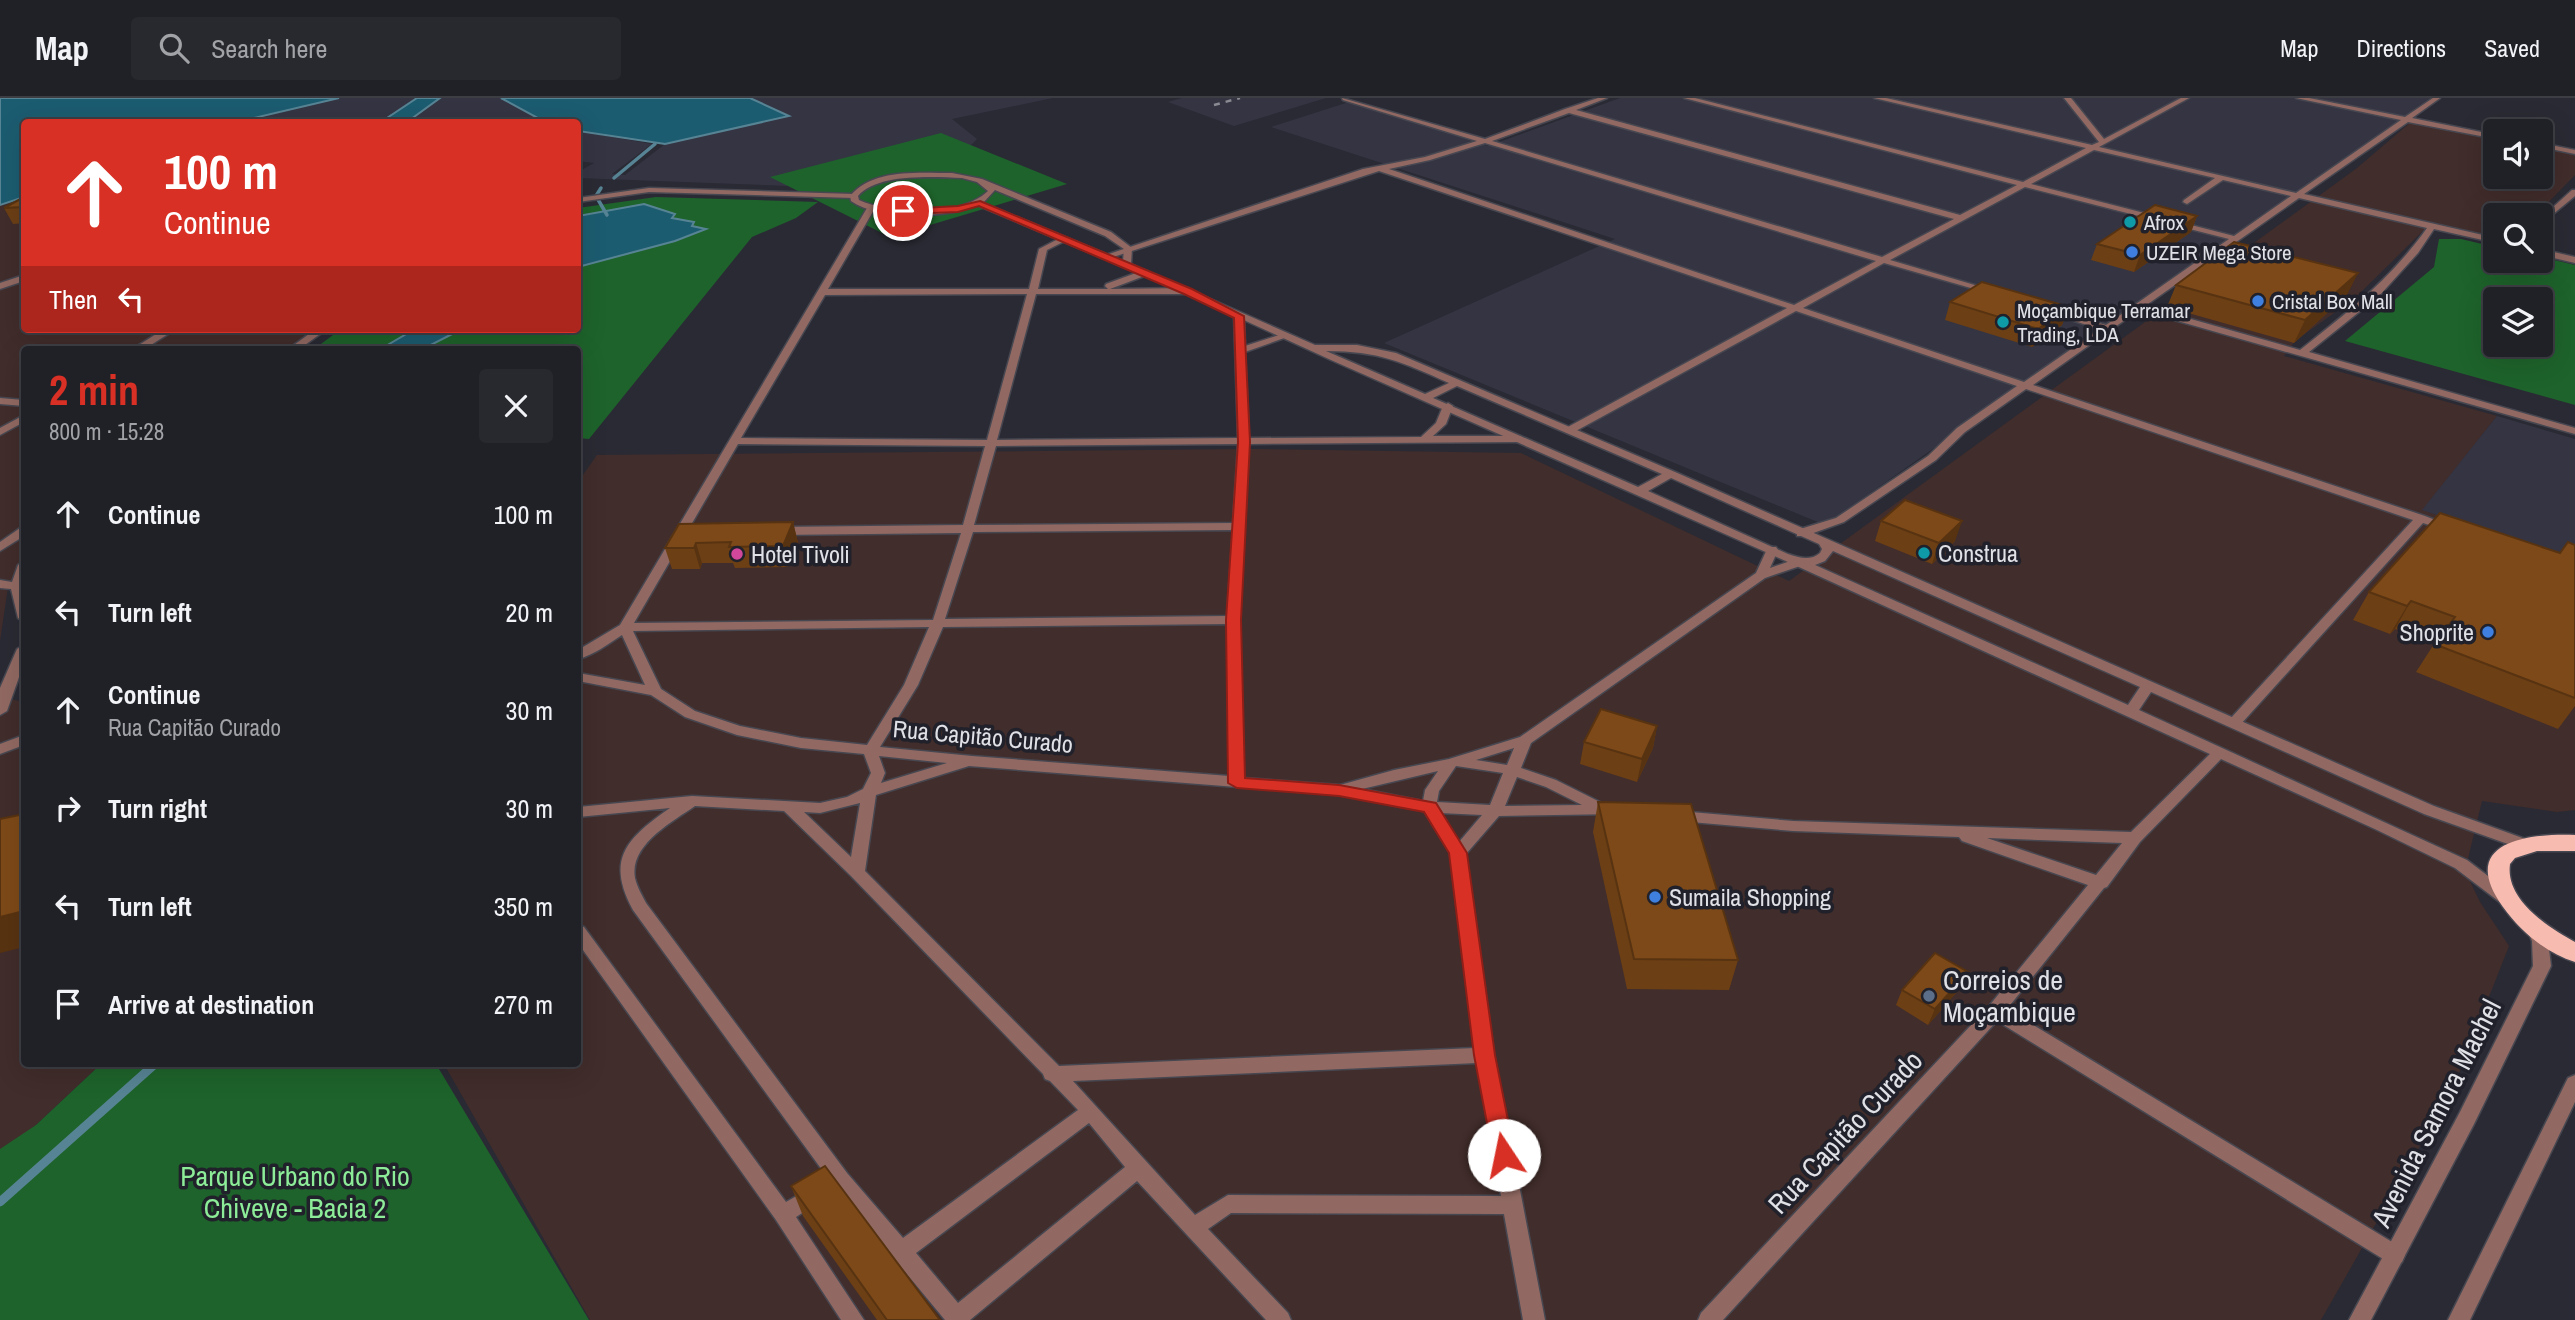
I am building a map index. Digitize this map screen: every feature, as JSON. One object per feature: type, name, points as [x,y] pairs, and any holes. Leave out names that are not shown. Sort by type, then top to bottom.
[{"type":"highway","points":[[2575,843],[2550,841],[2522,844],[2502,856],[2497,868],[2499,883],[2508,900],[2534,927],[2575,953]]},
{"type":"street","points":[[1104,257],[1281,198],[1481,141],[1604,98]]},
{"type":"street","points":[[1686,98],[2237,239]]},
{"type":"street","points":[[1877,98],[2483,238]]},
{"type":"street","points":[[2067,98],[2103,142]]},
{"type":"street","points":[[1570,430],[2186,98]]},
{"type":"street","points":[[2299,98],[2483,134]]},
{"type":"street","points":[[1761,575],[1772,550],[1769,542],[1774,535],[1786,532],[1801,533],[1840,520],[1932,457],[1961,430],[2437,98]]},
{"type":"street","points":[[1345,99],[2001,296]]},
{"type":"street","points":[[1567,110],[1961,218]]},
{"type":"street","points":[[2553,147],[2575,152]]},
{"type":"street","points":[[1381,169],[2459,531]]},
{"type":"street","points":[[581,200],[649,190],[854,196],[865,186],[901,177],[957,176],[977,180],[1108,233],[1128,248]]},
{"type":"street","points":[[2187,202],[2222,177]]},
{"type":"street","points":[[980,204],[992,191],[989,185]]},
{"type":"street","points":[[2553,211],[2575,192]]},
{"type":"street","points":[[854,196],[861,206],[871,208],[932,211],[980,204],[1127,265],[1799,562],[2219,752],[2461,864],[2508,900]]},
{"type":"street","points":[[993,209],[1025,199]]},
{"type":"street","points":[[581,654],[625,626],[871,208]]},
{"type":"street","points":[[2301,354],[2376,294],[2415,251],[2433,225]]},
{"type":"street","name":"Rua Capitão Curado","points":[[870,751],[894,720],[938,625],[967,531],[1043,249],[1062,239]]},
{"type":"street","points":[[1127,265],[1128,248]]},
{"type":"street","points":[[2553,255],[2575,260]]},
{"type":"street","points":[[1087,290],[1119,284],[1144,273]]},
{"type":"street","points":[[0,286],[21,279]]},
{"type":"street","points":[[823,292],[1188,291]]},
{"type":"street","points":[[2138,307],[2575,431]]},
{"type":"street","points":[[2041,308],[2107,328]]},
{"type":"street","points":[[1237,783],[1233,620],[1244,442],[1239,316]]},
{"type":"street","points":[[143,346],[164,333]]},
{"type":"street","points":[[298,346],[316,333]]},
{"type":"street","points":[[1240,351],[1285,337]]},
{"type":"street","points":[[1311,348],[1357,348],[1393,355],[1671,474],[2429,810],[2522,844]]},
{"type":"street","points":[[1427,397],[1458,383]]},
{"type":"street","points":[[0,401],[21,403]]},
{"type":"street","points":[[1422,440],[1441,424],[1448,406]]},
{"type":"street","points":[[0,432],[21,420]]},
{"type":"street","points":[[734,442],[1520,439]]},
{"type":"street","points":[[1638,492],[1671,474]]},
{"type":"street","points":[[2235,722],[2421,518]]},
{"type":"street","points":[[1824,543],[1840,520]]},
{"type":"street","points":[[763,531],[967,531],[1240,526]]},
{"type":"street","points":[[682,531],[695,531]]},
{"type":"street","points":[[0,547],[21,533]]},
{"type":"street","points":[[1339,790],[1451,763],[1525,740],[1761,575],[1799,562],[1821,559],[1828,549],[1824,543]]},
{"type":"street","points":[[21,574],[17,586],[21,604]]},
{"type":"street","points":[[0,583],[17,586]]},
{"type":"street","points":[[625,626],[1233,620]]},
{"type":"street","points":[[625,626],[655,691]]},
{"type":"street","points":[[0,711],[21,656]]},
{"type":"street","points":[[581,678],[655,691],[690,714],[737,730],[801,743],[870,751],[878,773],[869,792],[857,872]]},
{"type":"street","points":[[2130,713],[2149,684]]},
{"type":"street","points":[[1458,853],[1494,811],[1525,740]]},
{"type":"street","points":[[0,749],[21,741]]},
{"type":"street","name":"Rua Capitão Curado","points":[[870,751],[1339,790]]},
{"type":"street","name":"Rua Capitão Curado","points":[[1709,1320],[1995,1011],[2135,838],[2219,752]]},
{"type":"street","points":[[581,812],[692,801],[820,808],[851,801],[869,792],[972,761]]},
{"type":"street","points":[[1451,763],[1512,769],[1547,780],[1602,809]]},
{"type":"street","points":[[1451,763],[1437,779],[1429,807],[1458,853],[1485,1055],[1534,1320]]},
{"type":"street","points":[[1339,790],[1429,807],[1494,811],[1602,809],[1629,812]]},
{"type":"street","points":[[692,801],[646,834],[630,855],[626,874],[639,906],[840,1179],[958,1318],[1138,1167]]},
{"type":"street","points":[[789,807],[857,872],[1091,1111],[1138,1167],[1280,1320]]},
{"type":"street","points":[[1656,814],[1793,826],[2135,838]]},
{"type":"street","points":[[1953,832],[2101,883]]},
{"type":"street","name":"Avenida Samora Machel","points":[[2360,1320],[2467,1118],[2542,965],[2540,941],[2534,927]]},
{"type":"street","points":[[581,935],[783,1214],[853,1320]]},
{"type":"street","points":[[1995,1011],[2395,1255]]},
{"type":"street","points":[[1052,1074],[1485,1055]]},
{"type":"street","points":[[2459,1320],[2575,1083]]},
{"type":"street","points":[[901,1251],[1091,1111]]},
{"type":"street","points":[[783,1214],[840,1179]]},
{"type":"street","points":[[1195,1226],[1228,1204],[1513,1205]]},
{"type":"shaded area","points":[[339,98],[501,98],[540,119],[250,119]]},
{"type":"shaded area","points":[[750,98],[1053,98],[952,119],[977,139],[969,147],[841,188],[581,178],[581,170],[594,163],[581,161],[581,132],[652,144],[612,174],[625,175],[665,144],[788,116]]},
{"type":"shaded area","points":[[1182,98],[1326,98],[1234,126],[1168,102]]},
{"type":"shaded area","points":[[1620,98],[2430,98],[1825,525],[1384,343],[1615,239],[1271,127],[1349,102],[1488,146]]},
{"type":"shaded area","points":[[2411,122],[2483,137],[2483,189],[2553,189],[2553,150],[2575,154],[2575,175],[2548,203],[2483,203],[2483,234],[2431,223],[2355,298],[2295,341],[2284,356],[2497,416],[2423,510],[2575,562],[2575,810],[2557,812],[2482,801],[2465,871],[2480,902],[2509,946],[2453,1088],[2321,1320],[590,1320],[446,1067],[581,1067],[581,478],[597,455],[1252,449],[1521,453],[1789,581],[2357,168]]},
{"type":"shaded area","points":[[21,198],[21,333],[321,333],[303,346],[21,346],[21,568],[8,587],[0,641],[0,205]]},
{"type":"shaded area","points":[[2497,416],[2575,439],[2575,562],[2422,510]]},
{"type":"shaded area","points":[[0,697],[21,701],[21,1067],[98,1067],[36,1125],[0,1152]]},
{"type":"green space","points":[[941,133],[1067,184],[890,237],[770,177]]},
{"type":"green space","points":[[656,197],[818,202],[796,218],[752,237],[589,439],[581,438],[581,346],[318,346],[336,333],[581,333],[581,208]]},
{"type":"green space","points":[[2439,239],[2461,239],[2483,244],[2483,273],[2553,273],[2553,260],[2575,265],[2575,405],[2345,341],[2434,267]]},
{"type":"green space","name":"Parque Urbano do Rio Chiveve - Bacia 2","points":[[98,1067],[438,1067],[589,1320],[0,1320],[0,1149],[36,1125]]},
{"type":"water","points":[[0,98],[339,98],[250,119],[21,119],[21,198],[0,205]]},
{"type":"water","points":[[417,98],[440,98],[411,119],[386,119]]},
{"type":"water","points":[[501,98],[750,98],[789,116],[665,144],[581,131],[581,119],[540,119]]},
{"type":"water","points":[[644,204],[675,214],[672,218],[694,222],[692,226],[706,229],[675,241],[581,266],[581,215]]},
{"type":"water","points":[[408,333],[454,333],[429,346],[386,346]]},
{"type":"building","points":[[21,199],[21,207],[4,208]]},
{"type":"building","points":[[2155,205],[2197,216],[2140,255],[2097,244]]},
{"type":"building","points":[[2234,242],[2358,273],[2305,320],[2176,285]]},
{"type":"building","points":[[1982,282],[2069,307],[2038,329],[1950,302]]},
{"type":"building","points":[[1905,500],[1962,521],[1939,543],[1881,521]]},
{"type":"building","name":"Shoprite","points":[[2440,513],[2560,553],[2568,542],[2575,545],[2575,698],[2434,644],[2455,617],[2411,601],[2407,606],[2369,592]]},
{"type":"building","points":[[793,522],[783,546],[729,547],[731,542],[696,543],[694,548],[665,548],[679,524]]},
{"type":"building","points":[[1601,709],[1657,726],[1642,759],[1584,742]]},
{"type":"building","name":"Sumaila Shopping","points":[[1598,802],[1691,804],[1738,960],[1634,959]]},
{"type":"building","points":[[21,815],[21,912],[0,917],[0,819]]},
{"type":"building","points":[[1935,953],[1968,972],[1935,1009],[1902,990]]},
{"type":"building","points":[[825,1166],[940,1320],[887,1320],[791,1186]]},
{"type":"waterway","points":[[614,178],[655,144]]},
{"type":"waterway","points":[[601,188],[596,196],[607,215]]},
{"type":"waterway","points":[[0,1202],[152,1067]]},
{"type":"railway","points":[[1214,105],[1240,98]]},
{"type":"place","name":"Afrox","points":[[2130,222]]},
{"type":"place","name":"UZEIR Mega Store","points":[[2132,252]]},
{"type":"place","name":"Cristal Box Mall","points":[[2258,301]]},
{"type":"place","name":"Moçambique Terramar Trading, LDA","points":[[2003,322]]},
{"type":"place","name":"Construa","points":[[1924,553]]},
{"type":"place","name":"Hotel Tivoli","points":[[737,554]]},
{"type":"place","name":"Shoprite","points":[[2488,632]]},
{"type":"place","name":"Sumaila Shopping","points":[[1655,897]]},
{"type":"place","name":"Correios de Moçambique","points":[[1929,996]]},
{"type":"route","points":[[903,211],[958,209],[980,204],[1188,291],[1239,316],[1244,442],[1233,620],[1237,783],[1339,790],[1429,807],[1458,853],[1485,1055],[1504,1155]]}]
